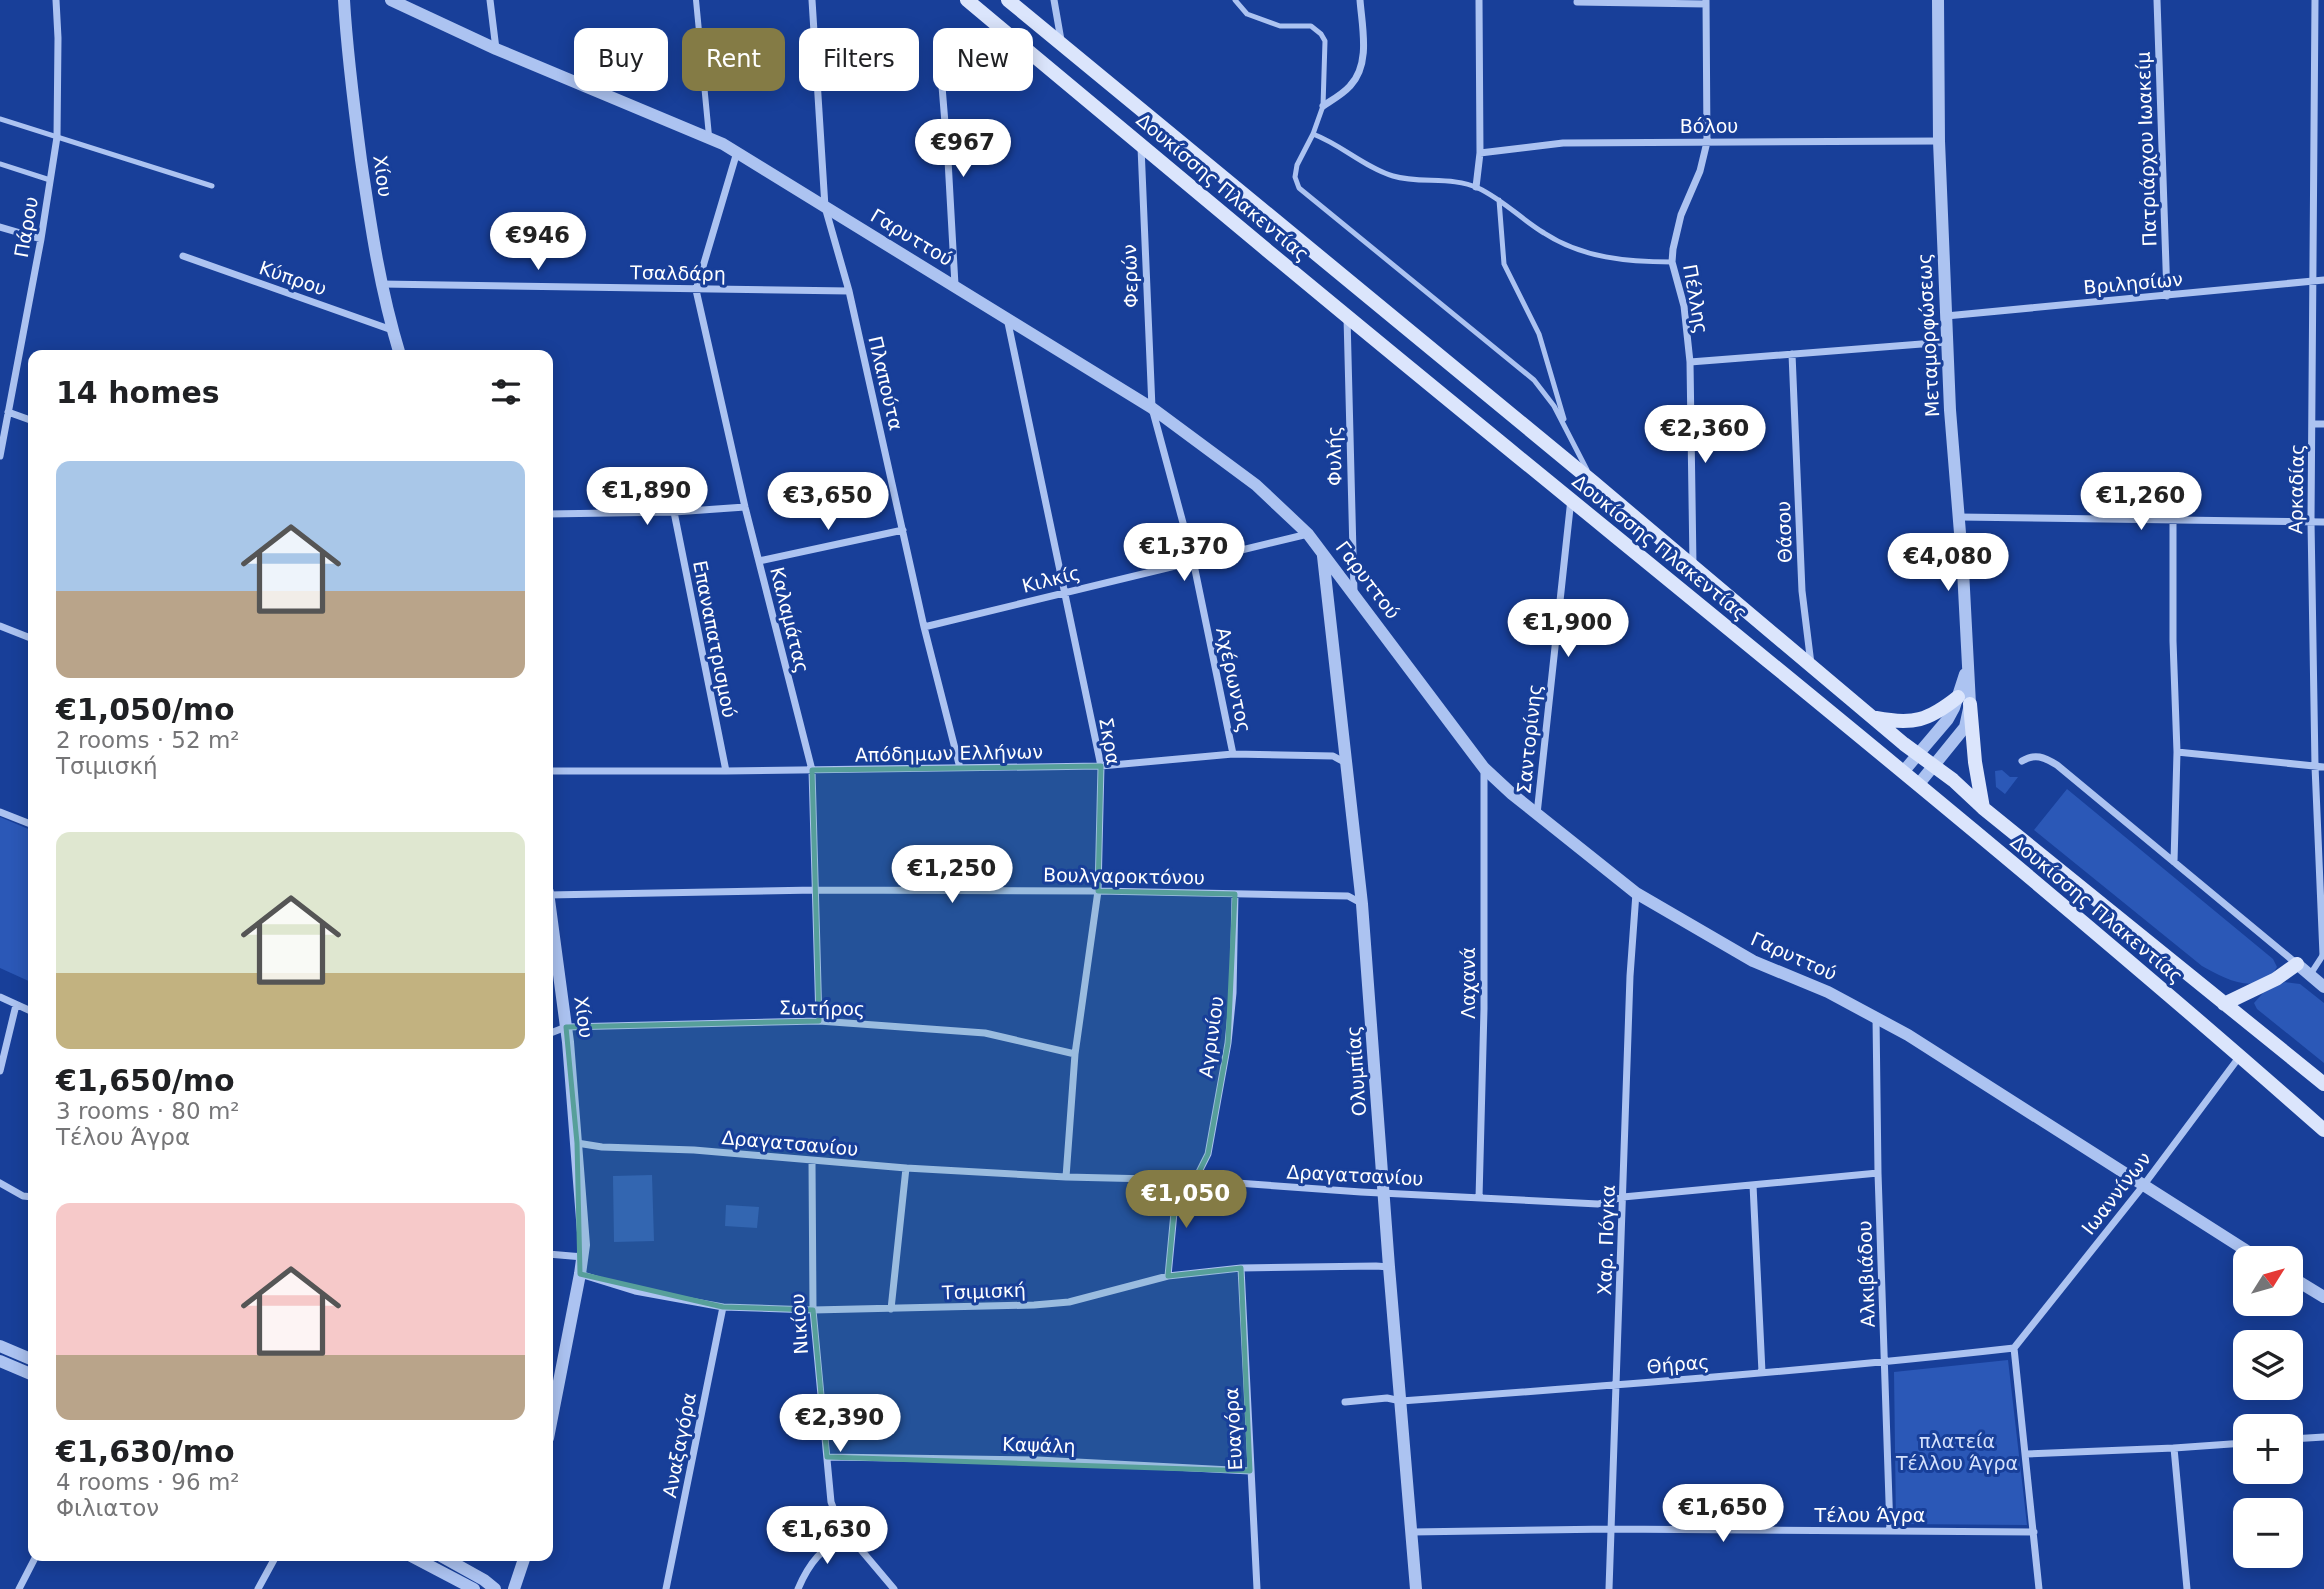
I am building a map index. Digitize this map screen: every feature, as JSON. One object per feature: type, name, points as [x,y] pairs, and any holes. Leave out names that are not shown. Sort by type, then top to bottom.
[{"type":"main road","name":"Δουκίσσης Πλακεντίας","points":[[967,0],[1347,317],[1903,772],[2324,1130]]},
{"type":"main road","name":"Δουκίσσης Πλακεντίας","points":[[1008,0],[1593,482],[1811,667],[2324,1084]]},
{"type":"main road","points":[[1874,718],[1909,722],[1964,701],[1983,808]]},
{"type":"main road","points":[[2224,1004],[2276,979],[2297,964]]},
{"type":"street","name":"Πάρου","points":[[0,456],[41,239],[57,137],[56,0]]},
{"type":"street","name":"Χίου","points":[[344,0],[358,137],[380,284],[399,350]]},
{"type":"street","name":"Γαρυττού","points":[[391,0],[604,96],[709,136],[1152,408],[1256,485],[1308,534],[1485,768],[1537,815],[1636,893],[1753,961],[1828,992],[1876,1016],[2239,1246]]},
{"type":"street","points":[[489,0],[496,49]]},
{"type":"street","points":[[696,0],[709,136]]},
{"type":"street","name":"Πλαπούτα","points":[[813,0],[825,207],[849,291],[924,627],[960,768]]},
{"type":"street","points":[[1054,0],[1061,44]]},
{"type":"street","points":[[1323,106],[1349,88],[1358,74],[1363,55],[1360,0]]},
{"type":"street","points":[[1476,187],[1480,153],[1479,0]]},
{"type":"street","name":"Μεταμορφώσεως","points":[[1918,785],[1965,727],[1964,701],[1968,667],[1950,410],[1939,141],[1938,0]]},
{"type":"street","name":"Πατριάρχου Ιωακείμ","points":[[2157,0],[2167,296]]},
{"type":"street","name":"Αρκαδίας","points":[[2310,975],[2323,955],[2315,766],[2311,521],[2315,0]]},
{"type":"street","points":[[1577,2],[1706,2]]},
{"type":"street","name":"Πέλλης","points":[[1693,568],[1690,362],[1684,306],[1672,262],[1681,215],[1700,171],[1707,142],[1706,2]]},
{"type":"street","points":[[942,91],[955,285]]},
{"type":"street","name":"Βόλου","points":[[1480,153],[1563,143],[1939,141]]},
{"type":"street","name":"Φερών","points":[[1141,143],[1152,408]]},
{"type":"street","name":"Καλαμάτας","points":[[737,152],[696,290],[759,561],[813,770],[819,1021]]},
{"type":"street","points":[[0,227],[41,239]]},
{"type":"street","name":"Κύπρου","points":[[183,256],[393,331]]},
{"type":"street","name":"Βριλησίων","points":[[1946,316],[2324,280]]},
{"type":"street","name":"Τσαλδάρη","points":[[380,284],[849,291]]},
{"type":"street","name":"Φυλής","points":[[1347,317],[1354,594]]},
{"type":"street","name":"Σκρα","points":[[1007,318],[1101,766],[1098,891],[1075,1054],[1066,1177]]},
{"type":"street","points":[[1690,362],[1947,342]]},
{"type":"street","name":"Θάσου","points":[[1792,354],[1802,591],[1811,667]]},
{"type":"street","name":"Αχέρωντος","points":[[1152,408],[1194,561],[1233,754]]},
{"type":"street","points":[[8,412],[28,419]]},
{"type":"street","points":[[2313,424],[2324,424]]},
{"type":"street","name":"Σαντορίνης","points":[[1537,815],[1571,499]]},
{"type":"street","points":[[553,514],[674,512],[746,507]]},
{"type":"street","name":"Επαναπατρισμού","points":[[674,512],[726,771]]},
{"type":"street","points":[[1959,517],[2324,522]]},
{"type":"street","points":[[2173,518],[2173,641],[2177,752],[2174,862]]},
{"type":"street","points":[[759,561],[903,530]]},
{"type":"street","name":"Κιλκίς","points":[[924,627],[1308,534]]},
{"type":"street","name":"Ολυμπίας","points":[[1323,552],[1362,904],[1416,1589]]},
{"type":"street","points":[[0,626],[28,637]]},
{"type":"street","name":"Μεταμορφώσεως","points":[[1903,772],[1964,701]]},
{"type":"street","points":[[2177,752],[2324,766]]},
{"type":"street","name":"Απόδημων Ελλήνων","points":[[553,771],[1101,766],[1233,754],[1333,756],[1348,764]]},
{"type":"street","points":[[2022,761],[2039,756],[2048,759],[2324,987]]},
{"type":"street","name":"Λαχανά","points":[[1479,1198],[1484,1009],[1485,768]]},
{"type":"street","points":[[0,812],[28,823]]},
{"type":"street","name":"Βουλγαροκτόνου","points":[[553,893],[1098,891],[1348,896],[1362,904]]},
{"type":"street","name":"Χαρ. Πόγκα","points":[[1609,1589],[1630,976],[1636,893]]},
{"type":"street","name":"Αγρινίου","points":[[1195,1180],[1208,1154],[1228,1043],[1233,993],[1235,894]]},
{"type":"street","name":"Χίου","points":[[553,930],[577,1143],[583,1258],[553,1413]]},
{"type":"street","points":[[0,997],[28,1010]]},
{"type":"street","points":[[0,1071],[16,1004]]},
{"type":"street","name":"Αλκιβιάδου","points":[[1876,1016],[1878,1173],[1890,1531]]},
{"type":"street","name":"Σωτήρος","points":[[553,1032],[566,1027],[819,1021],[985,1033],[1075,1054]]},
{"type":"street","name":"Ιωαννίνων","points":[[2014,1348],[2143,1186],[2240,1056]]},
{"type":"street","name":"Δραγατσανίου","points":[[577,1143],[906,1168],[1066,1177],[1195,1180],[1598,1204],[1623,1197],[1878,1173]]},
{"type":"street","name":"Νικίου","points":[[812,1161],[813,1310],[829,1489],[835,1514],[848,1535],[894,1589]]},
{"type":"street","points":[[891,1309],[906,1168]]},
{"type":"street","points":[[1168,1276],[1177,1181]]},
{"type":"street","points":[[0,1183],[28,1196]]},
{"type":"street","points":[[1753,1185],[1762,1372]]},
{"type":"street","points":[[553,1255],[583,1258]]},
{"type":"street","name":"Τσιμισκή","points":[[580,1275],[635,1291],[723,1307],[813,1310],[1034,1305],[1069,1302],[1168,1276],[1241,1268],[1389,1267]]},
{"type":"street","name":"Ευαγόρα","points":[[1241,1268],[1257,1589]]},
{"type":"street","points":[[2303,1285],[2324,1297]]},
{"type":"street","name":"Αναξαγόρα","points":[[666,1589],[723,1307]]},
{"type":"street","points":[[0,1346],[28,1358]]},
{"type":"street","points":[[2014,1348],[2039,1589]]},
{"type":"street","name":"Θήρας","points":[[1345,1402],[1387,1398],[1402,1401],[1616,1385],[2014,1348]]},
{"type":"street","points":[[0,1361],[28,1373]]},
{"type":"street","points":[[2303,1438],[2324,1437]]},
{"type":"street","points":[[2026,1454],[2233,1444]]},
{"type":"street","points":[[2174,1448],[2187,1589]]},
{"type":"street","name":"Καψάλη","points":[[827,1457],[1038,1460],[1250,1471]]},
{"type":"street","name":"Τέλου Άγρα","points":[[1412,1532],[1610,1529],[2034,1532]]},
{"type":"street","points":[[798,1589],[808,1565],[832,1543],[848,1535]]},
{"type":"street","points":[[19,1589],[33,1561]]},
{"type":"street","points":[[258,1589],[273,1561]]},
{"type":"street","points":[[421,1561],[474,1589]]},
{"type":"street","points":[[450,1561],[495,1589]]},
{"type":"street","points":[[514,1589],[523,1561]]},
{"type":"lane","points":[[1235,0],[1247,14],[1280,26],[1311,26],[1325,41],[1323,106],[1313,134],[1297,165],[1295,177],[1299,188],[1534,380],[1554,406],[1593,482]]},
{"type":"lane","points":[[0,118],[212,186]]},
{"type":"lane","points":[[1313,134],[1334,142],[1361,161],[1395,177],[1476,187],[1499,200],[1545,234],[1598,256],[1637,262],[1672,262]]},
{"type":"lane","points":[[0,164],[50,180]]},
{"type":"lane","points":[[1499,200],[1504,264],[1539,334],[1568,431]]},
{"type":"highlighted area","points":[[1101,766],[1098,891],[1235,894],[1228,1043],[1208,1154],[1195,1180],[1177,1181],[1168,1276],[1241,1268],[1250,1471],[827,1457],[813,1310],[723,1307],[580,1274],[577,1143],[566,1027],[819,1021],[812,770]]},
{"type":"green space","points":[[2002,770],[2010,777],[2018,777],[2005,794],[1996,787],[1995,771]]},
{"type":"green space","points":[[2067,789],[2273,959],[2277,967],[2270,976],[2261,982],[2242,983],[2202,966],[2034,830]]},
{"type":"green space","points":[[0,817],[28,829],[28,981],[0,968]]},
{"type":"green space","points":[[2285,982],[2300,984],[2324,1003],[2324,1063],[2257,1009],[2254,1003],[2263,993]]},
{"type":"green space","points":[[652,1175],[654,1241],[614,1242],[613,1176]]},
{"type":"green space","points":[[726,1205],[759,1207],[757,1228],[725,1226]]},
{"type":"green space","name":"πλατεία Τέλλου Άγρα","points":[[2008,1360],[2027,1525],[1896,1524],[1894,1372]]}]
